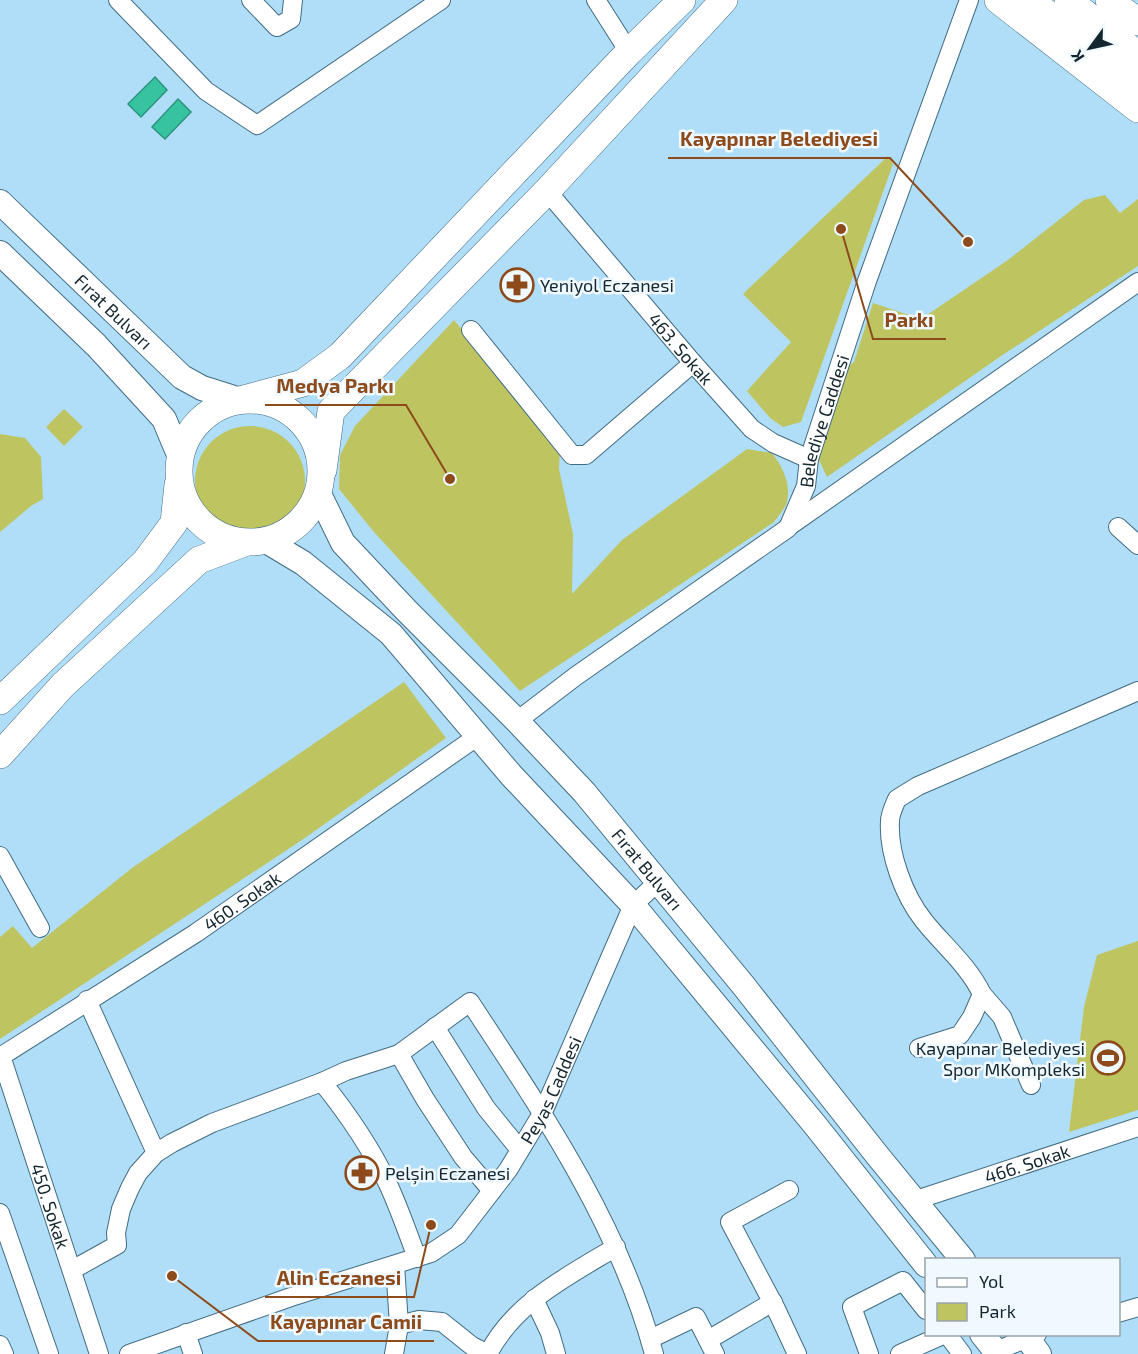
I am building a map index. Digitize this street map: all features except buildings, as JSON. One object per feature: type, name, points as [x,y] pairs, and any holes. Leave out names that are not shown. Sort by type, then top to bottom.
[{"type":"highway","points":[[0,701],[145,562],[174,523],[179,469],[188,436],[201,419],[219,406],[303,383],[340,356],[629,52],[682,0]]},
{"type":"highway","points":[[0,755],[63,685],[199,560],[290,532],[308,516],[321,482],[331,411],[547,191],[724,0]]},
{"type":"highway","points":[[998,0],[1138,109]]},
{"type":"highway","points":[[1030,0],[1138,85]]},
{"type":"highway","points":[[1068,0],[1138,55]]},
{"type":"highway","points":[[240,400],[264,400],[287,409],[306,425],[318,446],[321,482]]},
{"type":"highway","points":[[179,469],[186,504],[200,523],[220,537],[256,542]]},
{"type":"main road","name":"Fırat Bulvarı","points":[[0,202],[182,378],[202,388],[240,400]]},
{"type":"main road","name":"Fırat Bulvarı","points":[[0,254],[96,345],[164,419],[179,469]]},
{"type":"main road","name":"Fırat Bulvarı","points":[[321,482],[343,543],[584,792],[744,985],[877,1155],[961,1258]]},
{"type":"main road","name":"Fırat Bulvarı","points":[[256,542],[303,563],[391,634],[519,783],[633,905],[925,1262]]},
{"type":"street","points":[[117,0],[206,91],[257,125],[441,0]]},
{"type":"street","points":[[251,0],[277,27],[291,20],[293,0]]},
{"type":"street","points":[[596,0],[629,52]]},
{"type":"street","name":"Belediye Caddesi","points":[[788,528],[806,486],[809,459],[867,281],[969,0]]},
{"type":"street","name":"463. Sokak","points":[[547,191],[752,429],[773,443],[809,459]]},
{"type":"street","points":[[517,721],[576,676],[1138,282]]},
{"type":"street","points":[[471,330],[572,455],[586,455],[693,363]]},
{"type":"street","points":[[1118,527],[1138,545]]},
{"type":"street","points":[[1030,1085],[1002,1017],[982,994],[973,975],[923,920],[908,897],[891,848],[890,819],[897,799],[918,786],[1138,691]]},
{"type":"street","name":"460. Sokak","points":[[0,1056],[196,933],[478,736]]},
{"type":"street","points":[[0,856],[40,928]]},
{"type":"street","name":"Peyas Caddesi","points":[[129,1354],[291,1297],[431,1253],[458,1235],[508,1170],[543,1112],[633,905],[658,882]]},
{"type":"street","points":[[919,1048],[960,1035],[972,1017],[982,994]]},
{"type":"street","points":[[87,1000],[156,1153]]},
{"type":"street","points":[[72,1270],[117,1245],[116,1233],[121,1209],[138,1173],[156,1153],[212,1123],[346,1071],[399,1054],[470,1002],[543,1112],[590,1192],[641,1308],[652,1346],[696,1317],[712,1347],[773,1302]]},
{"type":"street","points":[[435,1027],[486,1108],[520,1150]]},
{"type":"street","points":[[399,1054],[463,1157],[492,1191]]},
{"type":"street","name":"450. Sokak","points":[[0,1056],[99,1354]]},
{"type":"street","points":[[322,1082],[340,1104],[376,1161],[388,1184],[417,1258]]},
{"type":"street","name":"466. Sokak","points":[[916,1200],[1138,1127]]},
{"type":"street","points":[[789,1190],[730,1222],[773,1302],[797,1354]]},
{"type":"street","points":[[0,1213],[50,1354]]},
{"type":"street","points":[[399,1324],[419,1320],[442,1322],[472,1346],[488,1354],[504,1328],[534,1299],[616,1247]]},
{"type":"street","points":[[394,1354],[399,1324],[395,1265]]},
{"type":"street","points":[[869,1354],[852,1306],[903,1281],[925,1308]]},
{"type":"street","points":[[534,1299],[550,1333],[556,1354]]},
{"type":"street","points":[[1120,1313],[1138,1307]]},
{"type":"street","points":[[186,1333],[193,1354]]},
{"type":"street","points":[[900,1354],[944,1336]]},
{"type":"street","points":[[947,1336],[962,1354]]},
{"type":"street","points":[[992,1346],[1031,1340]]},
{"type":"street","points":[[0,1345],[4,1354]]},
{"type":"green space","points":[[888,156],[893,164],[801,422],[783,427],[770,418],[747,391],[791,342],[743,294]]},
{"type":"green space","points":[[1105,195],[1120,213],[1138,199],[1138,266],[1001,356],[827,477],[819,460],[846,368],[854,362],[873,303],[921,319],[1008,260],[1084,200]]},
{"type":"green space","points":[[454,320],[560,447],[559,469],[573,534],[572,594],[622,540],[747,449],[772,453],[776,458],[787,482],[788,495],[785,507],[774,522],[520,691],[374,532],[339,489],[340,455],[355,426]]},
{"type":"green space","points":[[64,409],[83,427],[64,446],[46,427]]},
{"type":"green space","points":[[250,426],[271,431],[289,442],[300,460],[305,481],[300,502],[289,520],[271,531],[250,536],[229,531],[211,520],[200,502],[195,481],[200,460],[211,442],[229,431]]},
{"type":"green space","points":[[0,434],[25,438],[41,457],[43,499],[0,532]]},
{"type":"green space","points":[[404,682],[446,738],[302,840],[0,1039],[0,937],[13,926],[32,948],[132,868]]},
{"type":"green space","name":"Kayapınar Belediyesi Spor MKompleksi","points":[[1138,941],[1138,1110],[1069,1132],[1084,1007],[1097,955]]},
{"type":"shaded area","points":[[155,77],[167,90],[141,117],[128,104]]},
{"type":"shaded area","points":[[178,99],[191,112],[165,139],[152,127]]},
{"type":"place","name":"Parkı","points":[[841,229]]},
{"type":"place","name":"Kayapınar Belediyesi","points":[[968,242]]},
{"type":"place","name":"Yeniyol Eczanesi","points":[[517,285]]},
{"type":"place","name":"Medya Parkı","points":[[450,479]]},
{"type":"place","name":"Kayapınar Belediyesi Spor MKompleksi","points":[[1108,1058]]},
{"type":"place","name":"Pelşin Eczanesi","points":[[362,1173]]},
{"type":"place","name":"Alin Eczanesi","points":[[431,1225]]},
{"type":"place","name":"Kayapınar Camii","points":[[172,1276]]}]
